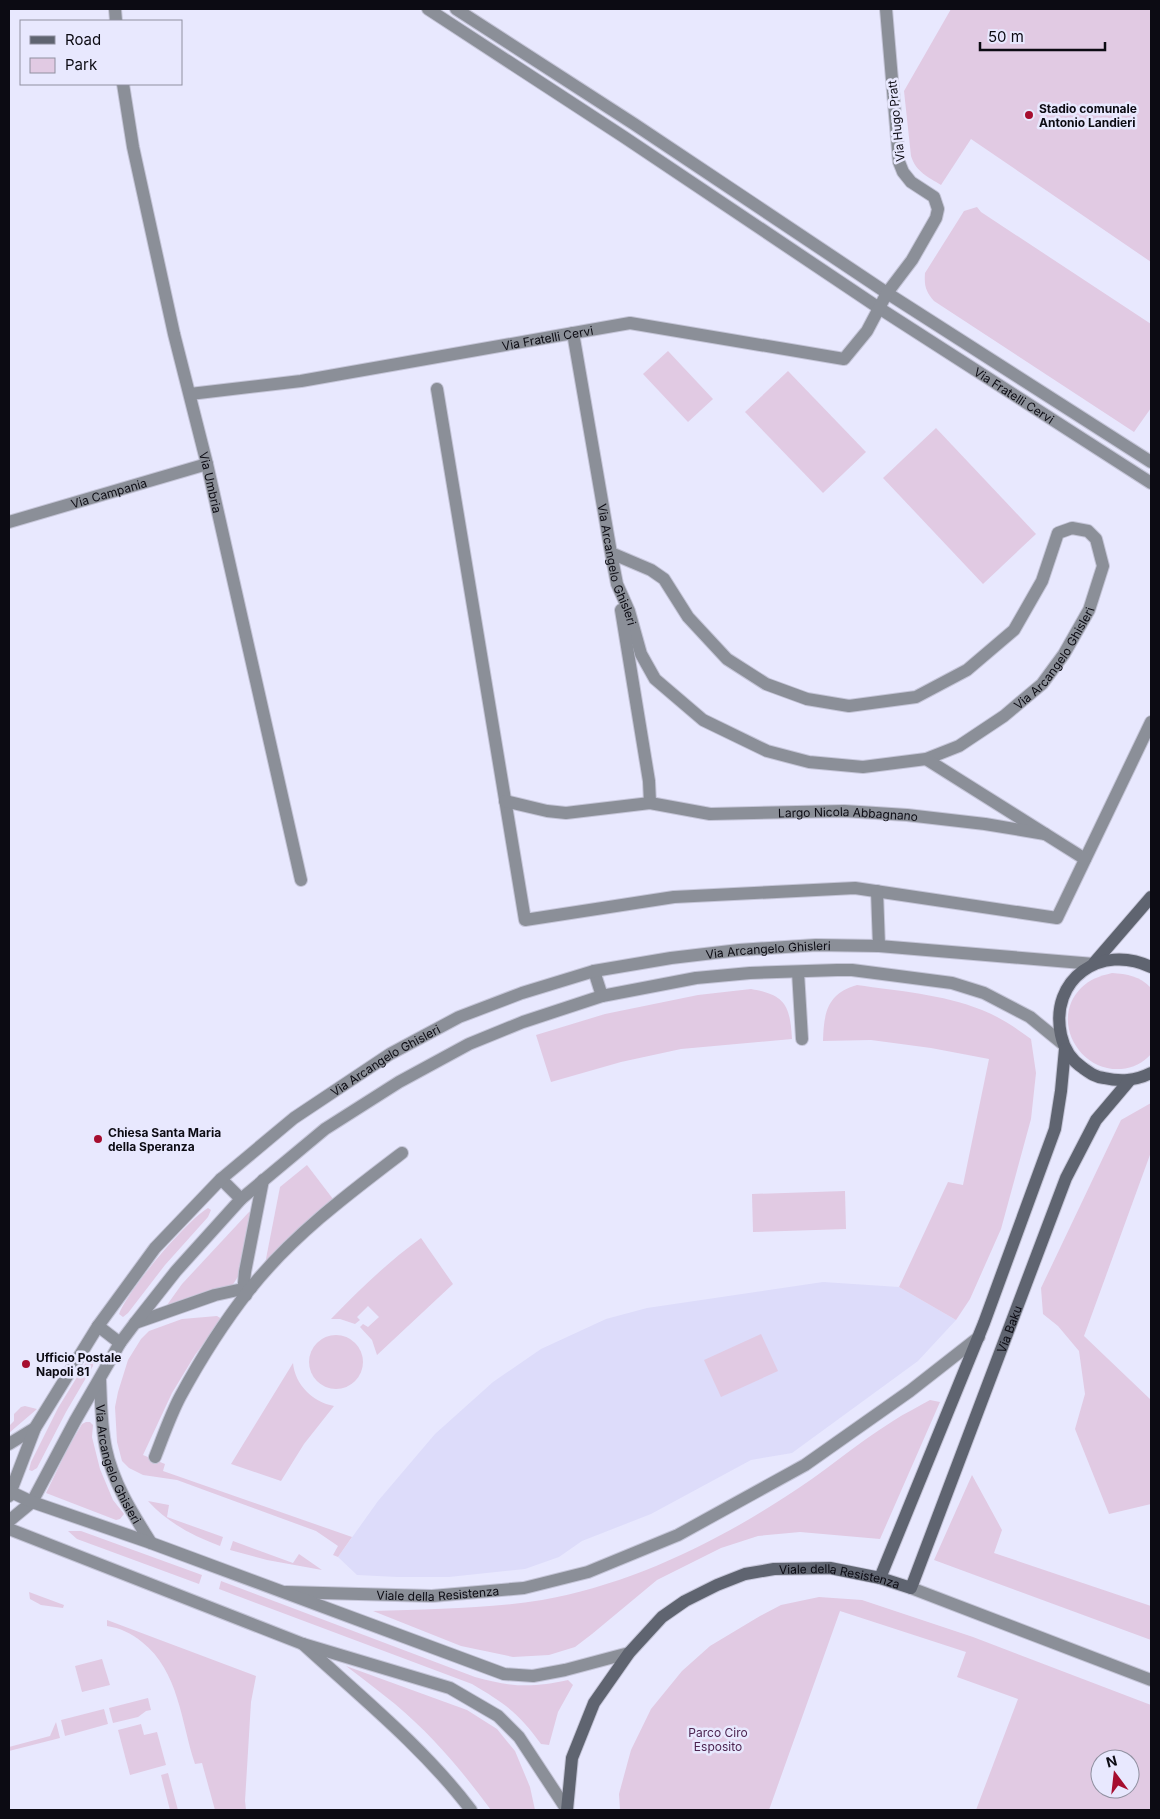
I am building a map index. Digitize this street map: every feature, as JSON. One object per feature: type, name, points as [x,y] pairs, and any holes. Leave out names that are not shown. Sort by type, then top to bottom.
[{"type":"main road","points":[[1151,897],[1094,964],[1075,977],[1062,997],[1058,1020],[1064,1046],[1076,1063],[1096,1077],[1119,1082],[1129,1081],[1151,1073]]},
{"type":"main road","points":[[1094,964],[1106,960],[1126,958],[1151,967]]},
{"type":"main road","name":"Via Baku","points":[[880,1578],[978,1337],[1055,1129],[1061,1091],[1064,1046]]},
{"type":"main road","name":"Via Baku","points":[[911,1588],[1066,1178],[1096,1120],[1129,1081]]},
{"type":"main road","name":"Viale della Resistenza","points":[[567,1810],[572,1758],[594,1702],[629,1653],[662,1617],[685,1601],[716,1585],[746,1574],[774,1569],[830,1568],[880,1578],[911,1588]]},
{"type":"street","name":"Via Fratelli Cervi","points":[[428,9],[624,137],[879,308],[1151,483]]},
{"type":"street","name":"Via Fratelli Cervi","points":[[456,9],[634,124],[887,293],[1151,462]]},
{"type":"street","name":"Via Hugo Pratt","points":[[886,9],[899,162],[903,172],[911,182],[934,197],[938,209],[936,218],[912,260],[887,293]]},
{"type":"street","name":"Via Umbria","points":[[123,85],[133,147],[174,334],[207,464],[301,880]]},
{"type":"street","name":"Via Fratelli Cervi","points":[[190,394],[301,381],[630,323],[844,359],[866,331],[887,293]]},
{"type":"street","name":"Via Arcangelo Ghisleri","points":[[572,333],[611,553],[617,584],[629,611],[641,654],[655,679],[703,720],[767,751],[809,762],[863,767],[926,759],[959,746],[1004,716],[1042,684],[1064,654],[1089,610],[1103,566],[1096,539],[1088,532],[1072,528],[1058,533],[1042,581],[1014,630],[967,670],[916,697],[848,706],[808,699],[766,684],[727,659],[688,617],[664,579],[650,570],[611,553]]},
{"type":"street","points":[[437,389],[525,920],[674,897],[855,888],[1057,918],[1151,722]]},
{"type":"street","name":"Via Campania","points":[[9,522],[207,464]]},
{"type":"street","points":[[617,584],[649,781],[650,803]]},
{"type":"street","points":[[926,759],[1085,859]]},
{"type":"street","name":"Largo Nicola Abbagnano","points":[[505,801],[548,811],[566,813],[650,803],[710,814],[844,811],[907,814],[1045,834]]},
{"type":"street","points":[[877,891],[878,946]]},
{"type":"street","name":"Via Arcangelo Ghisleri","points":[[9,1493],[35,1428],[98,1326],[155,1248],[221,1179],[294,1118],[390,1054],[459,1017],[522,993],[594,971],[671,958],[738,950],[816,945],[878,946],[1094,964]]},
{"type":"street","name":"Via Arcangelo Ghisleri","points":[[9,1522],[32,1502],[74,1421],[120,1344],[135,1323],[176,1271],[240,1199],[325,1129],[399,1082],[470,1044],[523,1022],[602,996],[696,978],[750,973],[852,970],[952,983],[984,994],[1030,1017],[1064,1046]]},
{"type":"street","points":[[594,971],[602,996]]},
{"type":"street","name":"Via Arcangelo Ghisleri","points":[[798,972],[802,1039]]},
{"type":"street","points":[[155,1457],[180,1398],[218,1334],[248,1292],[285,1251],[332,1207],[402,1153]]},
{"type":"street","points":[[221,1179],[240,1199]]},
{"type":"street","points":[[248,1292],[244,1283],[245,1272],[263,1180]]},
{"type":"street","points":[[135,1323],[215,1296],[238,1290],[248,1292]]},
{"type":"street","points":[[98,1326],[120,1344]]},
{"type":"street","name":"Via Baku","points":[[806,1465],[910,1391],[978,1337]]},
{"type":"street","name":"Via Arcangelo Ghisleri","points":[[100,1379],[104,1434],[112,1472],[130,1508],[151,1543]]},
{"type":"street","name":"Via Arcangelo Ghisleri","points":[[9,1444],[35,1428]]},
{"type":"street","name":"Viale della Resistenza","points":[[283,1591],[432,1596],[524,1588],[588,1572],[678,1535],[806,1465]]},
{"type":"street","name":"Viale della Resistenza","points":[[9,1493],[283,1591],[504,1674],[534,1676],[566,1670],[629,1653]]},
{"type":"street","name":"Viale della Resistenza","points":[[9,1529],[303,1644],[450,1688],[498,1716],[519,1737],[567,1810]]},
{"type":"street","name":"Viale della Resistenza","points":[[911,1588],[1151,1680]]},
{"type":"street","name":"Viale della Resistenza","points":[[303,1644],[418,1750],[451,1784],[471,1810]]},
{"type":"shaded area","points":[[823,1282],[899,1287],[956,1320],[918,1361],[792,1453],[751,1460],[651,1514],[582,1541],[559,1557],[525,1569],[449,1577],[397,1577],[357,1575],[338,1557],[378,1501],[435,1434],[493,1382],[541,1349],[606,1319],[647,1308]]},
{"type":"green space","name":"Stadio comunale Antonio Landieri","points":[[951,9],[1151,9],[1151,262],[971,139],[941,185],[916,166],[911,156],[904,91]]},
{"type":"green space","points":[[977,207],[981,212],[1151,324],[1151,408],[1134,432],[934,301],[929,295],[925,285],[925,273],[964,211]]},
{"type":"green space","points":[[668,351],[713,399],[688,422],[643,374]]},
{"type":"green space","points":[[788,371],[866,452],[823,493],[745,412]]},
{"type":"green space","points":[[936,428],[1036,534],[983,584],[883,478]]},
{"type":"green space","points":[[1112,973],[1133,976],[1151,988],[1151,1054],[1145,1060],[1130,1068],[1106,1068],[1092,1062],[1081,1053],[1073,1041],[1069,1028],[1068,1014],[1072,1001],[1081,988],[1095,978]]},
{"type":"green space","points":[[857,985],[951,1000],[995,1016],[1031,1039],[1036,1073],[1031,1119],[1001,1229],[970,1299],[956,1320],[899,1287],[948,1182],[963,1185],[989,1059],[931,1048],[871,1040],[823,1041],[824,1022],[829,1006],[839,994]]},
{"type":"green space","points":[[751,989],[772,995],[784,1004],[790,1018],[792,1039],[681,1049],[621,1062],[551,1082],[536,1035],[605,1014],[698,995]]},
{"type":"green space","points":[[1151,1103],[1151,1152],[1084,1336],[1151,1400],[1151,1504],[1109,1514],[1075,1429],[1085,1394],[1079,1351],[1058,1326],[1043,1314],[1041,1288],[1121,1120]]},
{"type":"green space","points":[[307,1165],[333,1199],[265,1264],[280,1187]]},
{"type":"green space","points":[[845,1191],[846,1229],[753,1232],[752,1194]]},
{"type":"green space","points":[[208,1208],[211,1210],[208,1217],[165,1265],[128,1313],[123,1317],[119,1314],[145,1273],[186,1227]]},
{"type":"green space","points":[[249,1212],[252,1214],[239,1275],[232,1286],[169,1307],[167,1305],[182,1284]]},
{"type":"green space","points":[[421,1238],[453,1284],[377,1355],[372,1340],[360,1327],[363,1324],[368,1327],[379,1317],[368,1306],[357,1317],[360,1320],[355,1324],[340,1319],[331,1319],[374,1276]]},
{"type":"green space","points":[[217,1316],[222,1319],[195,1355],[172,1393],[143,1455],[165,1464],[163,1471],[352,1537],[338,1557],[333,1555],[338,1546],[316,1531],[177,1480],[143,1475],[129,1468],[122,1461],[117,1442],[115,1407],[128,1360],[141,1339],[149,1331],[182,1319]]},
{"type":"green space","points":[[761,1334],[778,1371],[721,1397],[704,1360]]},
{"type":"green space","points":[[336,1335],[346,1337],[355,1343],[361,1352],[363,1362],[361,1372],[355,1381],[346,1387],[336,1389],[326,1387],[317,1381],[311,1372],[309,1362],[311,1352],[317,1343],[326,1337]]},
{"type":"green space","points":[[90,1356],[94,1358],[93,1366],[66,1412],[37,1468],[32,1471],[29,1470],[31,1462],[58,1408]]},
{"type":"green space","points":[[293,1363],[297,1378],[306,1391],[319,1401],[334,1406],[304,1444],[281,1481],[231,1464]]},
{"type":"green space","points":[[930,1400],[940,1402],[880,1539],[800,1532],[758,1536],[721,1548],[657,1580],[575,1647],[549,1655],[513,1657],[461,1646],[373,1611],[479,1607],[542,1600],[606,1584],[638,1573],[729,1531],[799,1488],[902,1415]]},
{"type":"green space","points":[[21,1407],[37,1409],[9,1433],[9,1426],[14,1421],[14,1414]]},
{"type":"green space","points":[[90,1422],[93,1425],[92,1437],[100,1469],[113,1500],[124,1514],[120,1519],[116,1520],[46,1493],[68,1448],[82,1424]]},
{"type":"green space","points":[[972,1475],[1002,1530],[994,1553],[1151,1606],[1151,1640],[934,1560]]},
{"type":"green space","points":[[148,1501],[169,1505],[167,1517],[223,1537],[220,1546],[181,1528],[164,1516]]},
{"type":"green space","points":[[68,1531],[81,1531],[202,1575],[199,1584],[77,1539]]},
{"type":"green space","points":[[233,1541],[293,1563],[299,1554],[322,1570],[267,1560],[230,1550]]},
{"type":"green space","points":[[221,1581],[475,1677],[499,1683],[522,1685],[568,1680],[573,1685],[558,1712],[549,1745],[541,1744],[518,1716],[472,1684],[219,1589]]},
{"type":"green space","points":[[29,1592],[64,1605],[63,1608],[41,1605],[30,1599]]},
{"type":"green space","name":"Parco Ciro Esposito","points":[[819,1597],[862,1600],[973,1637],[1151,1705],[1151,1810],[976,1810],[1018,1699],[957,1677],[966,1652],[840,1611],[769,1810],[620,1810],[619,1794],[631,1750],[651,1709],[682,1671],[710,1646],[781,1605]]},
{"type":"green space","points":[[107,1620],[256,1676],[251,1702],[246,1810],[215,1810],[202,1763],[195,1764],[177,1698],[164,1667],[142,1642],[125,1631],[107,1626]]},
{"type":"green space","points":[[102,1659],[110,1685],[82,1692],[75,1666]]},
{"type":"green space","points":[[346,1666],[467,1710],[497,1729],[515,1751],[530,1787],[535,1810],[491,1810],[458,1768],[422,1728],[395,1704]]},
{"type":"green space","points":[[148,1698],[151,1710],[138,1717],[113,1723],[109,1708]]},
{"type":"green space","points":[[104,1709],[108,1724],[65,1736],[61,1720]]},
{"type":"green space","points":[[56,1722],[60,1738],[9,1751],[9,1747],[50,1736]]},
{"type":"green space","points":[[141,1724],[144,1735],[157,1732],[166,1765],[130,1775],[118,1730]]},
{"type":"green space","points":[[168,1773],[178,1810],[170,1810],[161,1775]]},
{"type":"place","name":"Stadio comunale Antonio Landieri","points":[[1029,115]]},
{"type":"place","name":"Chiesa Santa Maria della Speranza","points":[[98,1139]]},
{"type":"place","name":"Ufficio Postale Napoli 81","points":[[26,1364]]}]
